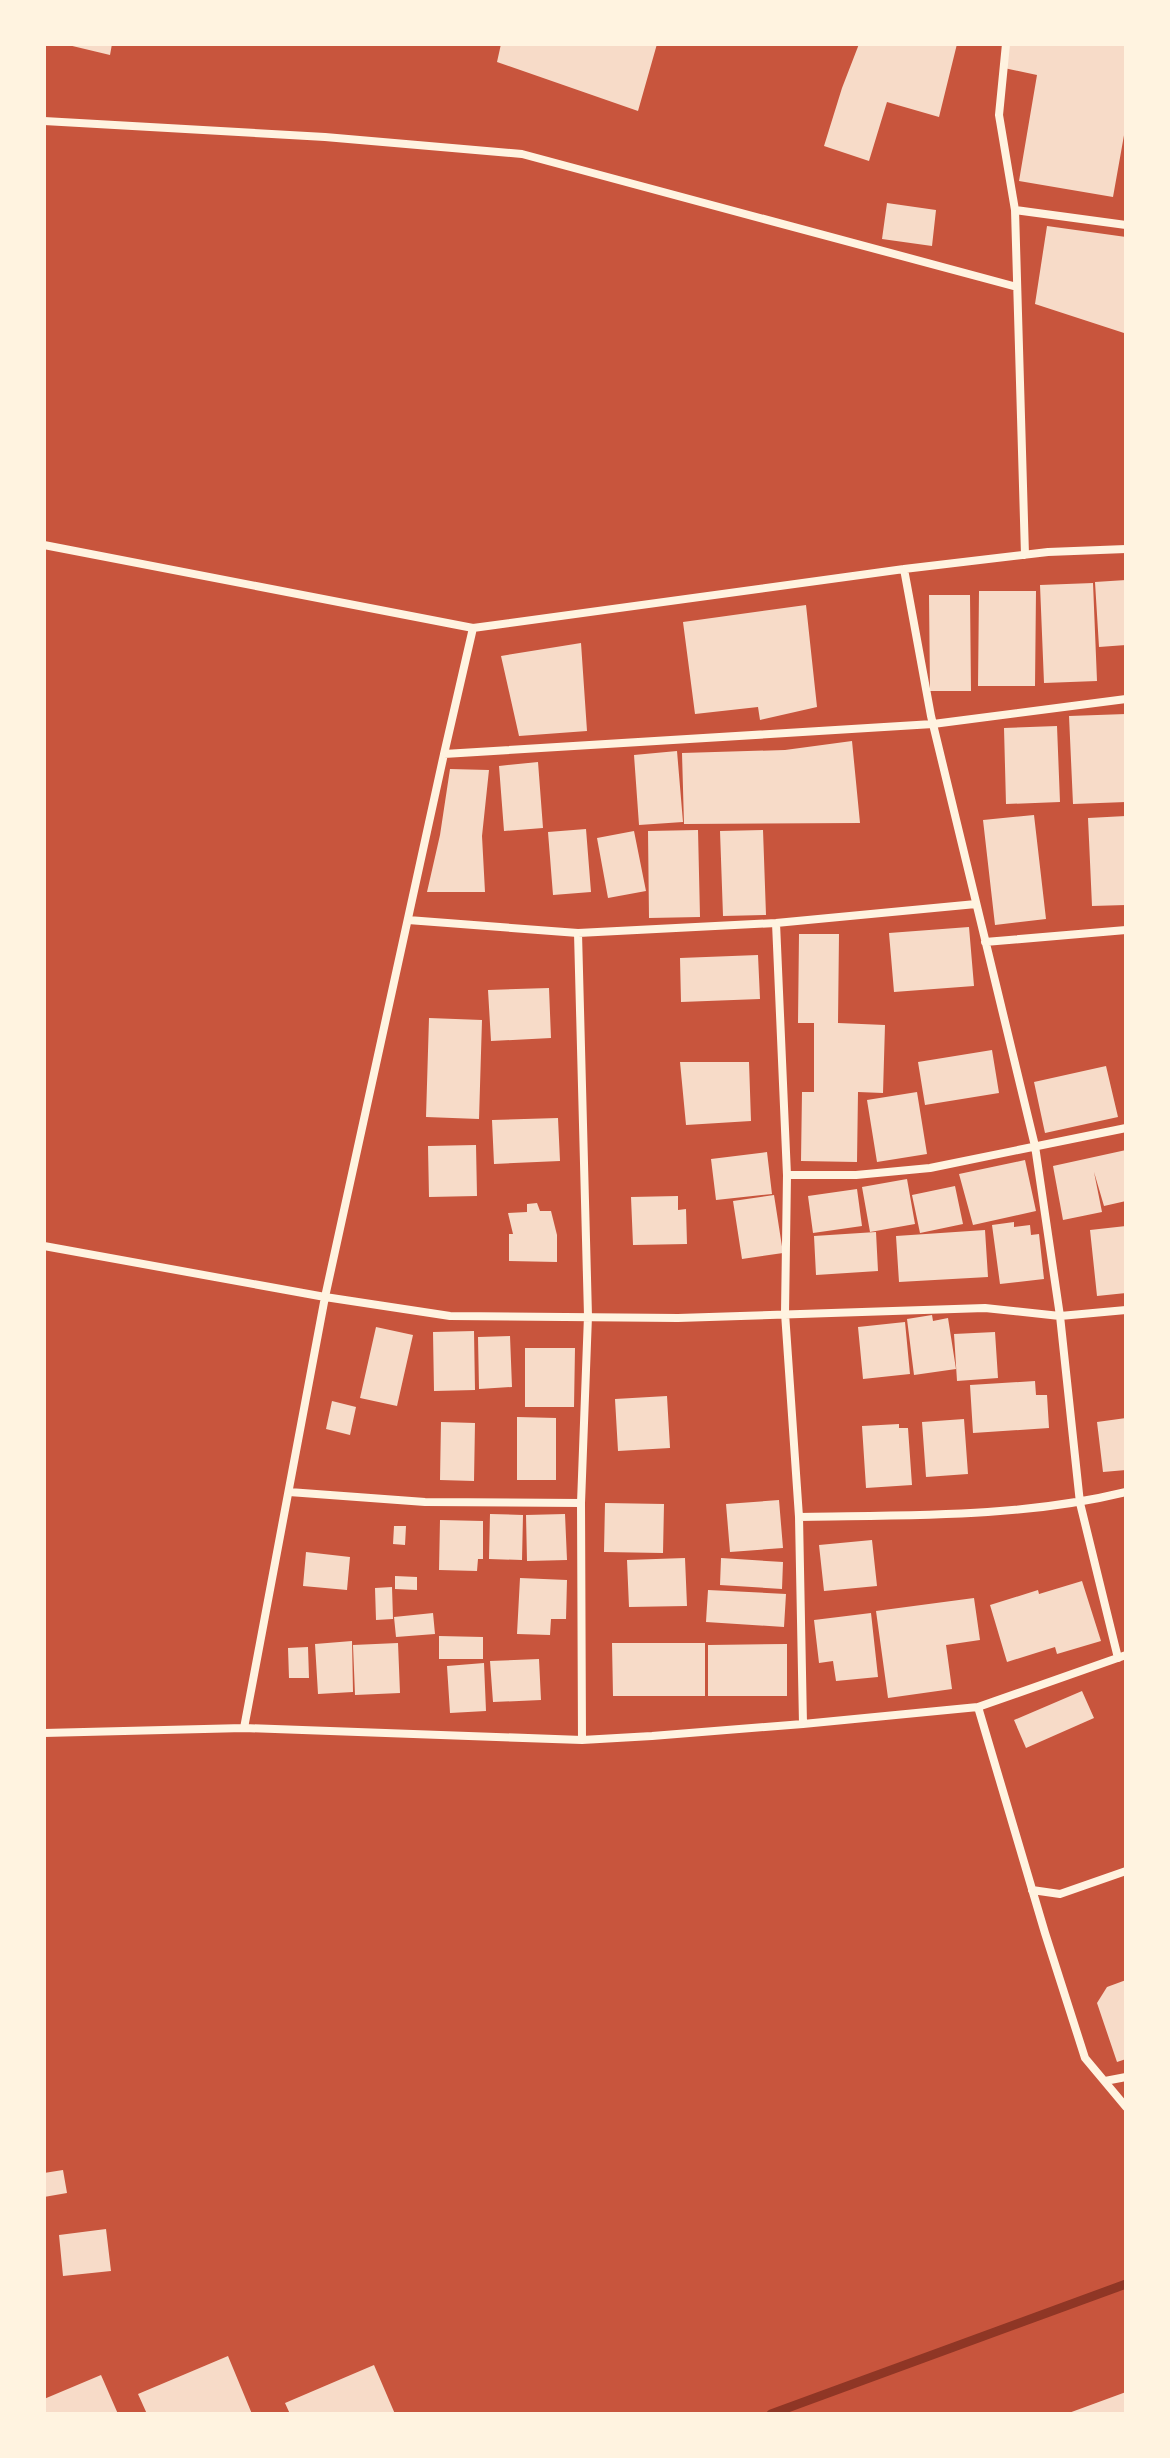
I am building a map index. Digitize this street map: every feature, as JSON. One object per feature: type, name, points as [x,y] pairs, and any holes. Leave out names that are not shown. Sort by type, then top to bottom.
[{"type":"street","points":[[1006,44],[999,115],[1015,210],[1025,555]]},
{"type":"street","points":[[44,121],[325,137],[522,154],[1017,287]]},
{"type":"street","points":[[1015,210],[1126,225]]},
{"type":"street","points":[[44,545],[473,628],[904,569],[1025,555],[1126,549]]},
{"type":"street","points":[[44,1733],[244,1728],[582,1740],[803,1724],[978,1707],[1122,1657],[1080,1503],[1060,1316],[1035,1146],[933,724],[904,569]]},
{"type":"street","points":[[244,1728],[325,1297],[473,628]]},
{"type":"street","points":[[444,754],[933,724],[1126,699]]},
{"type":"street","points":[[408,920],[578,933],[776,923],[976,904]]},
{"type":"street","points":[[776,923],[787,1175],[785,1313],[799,1517],[803,1724]]},
{"type":"street","points":[[985,942],[1126,930]]},
{"type":"street","points":[[578,933],[588,1316],[581,1503],[582,1740]]},
{"type":"street","points":[[787,1175],[856,1175],[930,1168],[1126,1128]]},
{"type":"street","points":[[44,1246],[325,1297],[450,1316],[678,1318],[985,1308],[1060,1316],[1126,1310]]},
{"type":"street","points":[[289,1492],[425,1502],[581,1503]]},
{"type":"street","points":[[799,1517],[934,1514],[1080,1503],[1126,1492]]},
{"type":"street","points":[[978,1707],[1085,2058],[1126,2107]]},
{"type":"street","points":[[1032,1890],[1060,1894],[1126,1871]]},
{"type":"street","points":[[1105,2081],[1126,2077]]},
{"type":"building","points":[[64,44],[112,44],[110,55]]},
{"type":"building","points":[[501,44],[657,44],[638,111],[497,62]]},
{"type":"building","points":[[859,44],[957,44],[939,117],[887,102],[869,161],[824,146]]},
{"type":"building","points":[[1006,44],[1126,44],[1126,124],[1113,197],[1019,181],[1037,75],[1004,68]]},
{"type":"building","points":[[887,203],[936,210],[932,246],[882,239]]},
{"type":"building","points":[[1047,226],[1126,237],[1124,333],[1035,304]]},
{"type":"building","points":[[1126,580],[1126,645],[1099,647],[1095,582]]},
{"type":"building","points":[[1093,583],[1097,681],[1044,683],[1040,585]]},
{"type":"building","points":[[979,591],[1036,591],[1035,686],[978,686]]},
{"type":"building","points":[[929,595],[970,595],[971,691],[930,691]]},
{"type":"building","points":[[806,605],[817,707],[760,720],[758,707],[695,714],[683,622]]},
{"type":"building","points":[[581,643],[587,731],[519,736],[501,656]]},
{"type":"building","points":[[1126,714],[1126,802],[1073,804],[1069,716]]},
{"type":"building","points":[[1057,726],[1060,802],[1006,804],[1004,728]]},
{"type":"building","points":[[852,741],[860,823],[684,824],[682,753],[785,750]]},
{"type":"building","points":[[677,751],[683,822],[639,825],[634,755]]},
{"type":"building","points":[[538,762],[543,828],[504,831],[499,766]]},
{"type":"building","points":[[450,769],[489,770],[482,836],[485,892],[427,892]]},
{"type":"building","points":[[1034,815],[1046,919],[995,925],[983,820]]},
{"type":"building","points":[[1126,816],[1126,905],[1092,906],[1088,818]]},
{"type":"building","points":[[586,829],[591,892],[553,895],[548,832]]},
{"type":"building","points":[[698,830],[700,917],[649,918],[648,831]]},
{"type":"building","points":[[763,830],[766,915],[723,916],[720,831]]},
{"type":"building","points":[[634,831],[646,891],[608,898],[597,838]]},
{"type":"building","points":[[969,927],[974,986],[894,992],[889,933]]},
{"type":"building","points":[[799,934],[839,934],[838,1023],[885,1025],[883,1093],[858,1092],[857,1162],[801,1161],[802,1092],[814,1092],[814,1023],[798,1023]]},
{"type":"building","points":[[758,955],[760,999],[681,1002],[680,958]]},
{"type":"building","points":[[549,988],[551,1038],[491,1041],[488,990]]},
{"type":"building","points":[[429,1018],[482,1020],[479,1119],[426,1117]]},
{"type":"building","points":[[992,1050],[999,1093],[925,1105],[918,1062]]},
{"type":"building","points":[[680,1062],[749,1062],[751,1121],[686,1125]]},
{"type":"building","points":[[1106,1066],[1118,1117],[1045,1133],[1034,1082]]},
{"type":"building","points":[[917,1092],[927,1154],[877,1162],[867,1100]]},
{"type":"building","points":[[558,1118],[560,1161],[494,1164],[492,1120]]},
{"type":"building","points":[[476,1145],[477,1196],[429,1197],[428,1146]]},
{"type":"building","points":[[1126,1150],[1126,1201],[1104,1206],[1094,1172],[1102,1212],[1063,1220],[1053,1166]]},
{"type":"building","points":[[767,1152],[772,1194],[716,1200],[711,1159]]},
{"type":"building","points":[[1025,1160],[1036,1211],[973,1225],[959,1174]]},
{"type":"building","points":[[907,1179],[915,1224],[870,1232],[862,1187]]},
{"type":"building","points":[[955,1186],[963,1224],[920,1233],[912,1195]]},
{"type":"building","points":[[857,1189],[862,1226],[813,1233],[808,1196]]},
{"type":"building","points":[[774,1195],[783,1253],[742,1259],[733,1201]]},
{"type":"building","points":[[678,1196],[678,1210],[686,1209],[687,1244],[633,1245],[631,1197]]},
{"type":"building","points":[[537,1203],[540,1211],[551,1211],[557,1235],[557,1262],[509,1261],[509,1234],[513,1234],[508,1213],[527,1212],[527,1204]]},
{"type":"building","points":[[1014,1222],[1014,1227],[1030,1225],[1031,1235],[1039,1234],[1044,1279],[1000,1284],[992,1225]]},
{"type":"building","points":[[1126,1226],[1126,1293],[1097,1296],[1090,1230]]},
{"type":"building","points":[[985,1230],[988,1277],[899,1282],[896,1236]]},
{"type":"building","points":[[876,1232],[878,1271],[816,1275],[814,1236]]},
{"type":"building","points":[[932,1315],[933,1321],[948,1318],[956,1369],[914,1375],[907,1319]]},
{"type":"building","points":[[905,1322],[910,1374],[863,1379],[858,1327]]},
{"type":"building","points":[[376,1327],[413,1335],[397,1406],[360,1398]]},
{"type":"building","points":[[474,1331],[475,1390],[434,1391],[433,1332]]},
{"type":"building","points":[[995,1332],[998,1378],[957,1381],[954,1334]]},
{"type":"building","points":[[510,1336],[512,1387],[479,1389],[478,1337]]},
{"type":"building","points":[[525,1348],[575,1348],[574,1407],[525,1407]]},
{"type":"building","points":[[1035,1381],[1036,1395],[1047,1395],[1049,1428],[973,1433],[970,1385]]},
{"type":"building","points":[[667,1396],[670,1448],[618,1451],[615,1399]]},
{"type":"building","points":[[332,1401],[356,1407],[350,1435],[326,1429]]},
{"type":"building","points":[[517,1417],[556,1418],[556,1480],[517,1480]]},
{"type":"building","points":[[1126,1418],[1126,1470],[1103,1472],[1097,1422]]},
{"type":"building","points":[[964,1419],[968,1474],[926,1477],[922,1422]]},
{"type":"building","points":[[441,1422],[475,1423],[474,1481],[440,1480]]},
{"type":"building","points":[[899,1424],[899,1428],[908,1428],[912,1485],[866,1488],[862,1426]]},
{"type":"building","points":[[779,1500],[783,1548],[730,1552],[726,1504]]},
{"type":"building","points":[[605,1503],[664,1504],[663,1553],[604,1552]]},
{"type":"building","points":[[490,1514],[523,1515],[522,1560],[489,1559]]},
{"type":"building","points":[[565,1514],[567,1560],[527,1561],[526,1515]]},
{"type":"building","points":[[440,1520],[483,1521],[483,1559],[478,1559],[477,1571],[439,1570]]},
{"type":"building","points":[[394,1526],[406,1526],[405,1545],[393,1544]]},
{"type":"building","points":[[872,1540],[877,1586],[824,1591],[819,1545]]},
{"type":"building","points":[[306,1552],[350,1557],[347,1590],[303,1586]]},
{"type":"building","points":[[685,1558],[687,1606],[629,1607],[627,1560]]},
{"type":"building","points":[[721,1558],[783,1562],[782,1589],[720,1585]]},
{"type":"building","points":[[395,1576],[417,1577],[417,1590],[395,1589]]},
{"type":"building","points":[[520,1578],[567,1580],[566,1619],[551,1619],[550,1635],[517,1634]]},
{"type":"building","points":[[1082,1581],[1101,1641],[1057,1654],[1055,1647],[1007,1662],[990,1605]]},
{"type":"building","points":[[392,1587],[393,1619],[376,1620],[375,1588]]},
{"type":"building","points":[[708,1590],[786,1594],[784,1627],[706,1622]]},
{"type":"building","points":[[974,1598],[980,1640],[946,1645],[952,1689],[888,1698],[876,1611]]},
{"type":"building","points":[[433,1613],[435,1634],[396,1637],[394,1617]]},
{"type":"building","points":[[871,1613],[878,1677],[836,1681],[833,1661],[819,1663],[814,1620]]},
{"type":"building","points":[[439,1636],[483,1637],[483,1659],[439,1659]]},
{"type":"building","points":[[352,1641],[353,1692],[318,1694],[315,1644]]},
{"type":"building","points":[[398,1643],[400,1693],[355,1695],[353,1645]]},
{"type":"building","points":[[612,1643],[705,1643],[705,1696],[613,1696]]},
{"type":"building","points":[[787,1644],[787,1696],[708,1696],[708,1645]]},
{"type":"building","points":[[308,1647],[309,1678],[289,1678],[288,1648]]},
{"type":"building","points":[[539,1659],[541,1700],[493,1702],[490,1661]]},
{"type":"building","points":[[484,1663],[486,1711],[450,1713],[447,1666]]},
{"type":"building","points":[[1082,1691],[1094,1718],[1026,1748],[1014,1720]]},
{"type":"building","points":[[1126,1980],[1126,2059],[1117,2062],[1097,2003],[1107,1987]]},
{"type":"building","points":[[63,2170],[67,2193],[44,2197],[44,2173]]},
{"type":"building","points":[[106,2229],[111,2271],[63,2276],[59,2235]]},
{"type":"building","points":[[228,2356],[252,2414],[147,2414],[138,2394]]},
{"type":"building","points":[[374,2365],[395,2414],[290,2414],[285,2403]]},
{"type":"building","points":[[101,2375],[118,2414],[44,2414],[44,2399]]},
{"type":"building","points":[[1126,2392],[1126,2414],[1066,2414]]},
{"type":"waterway","points":[[771,2414],[1126,2284]]}]
